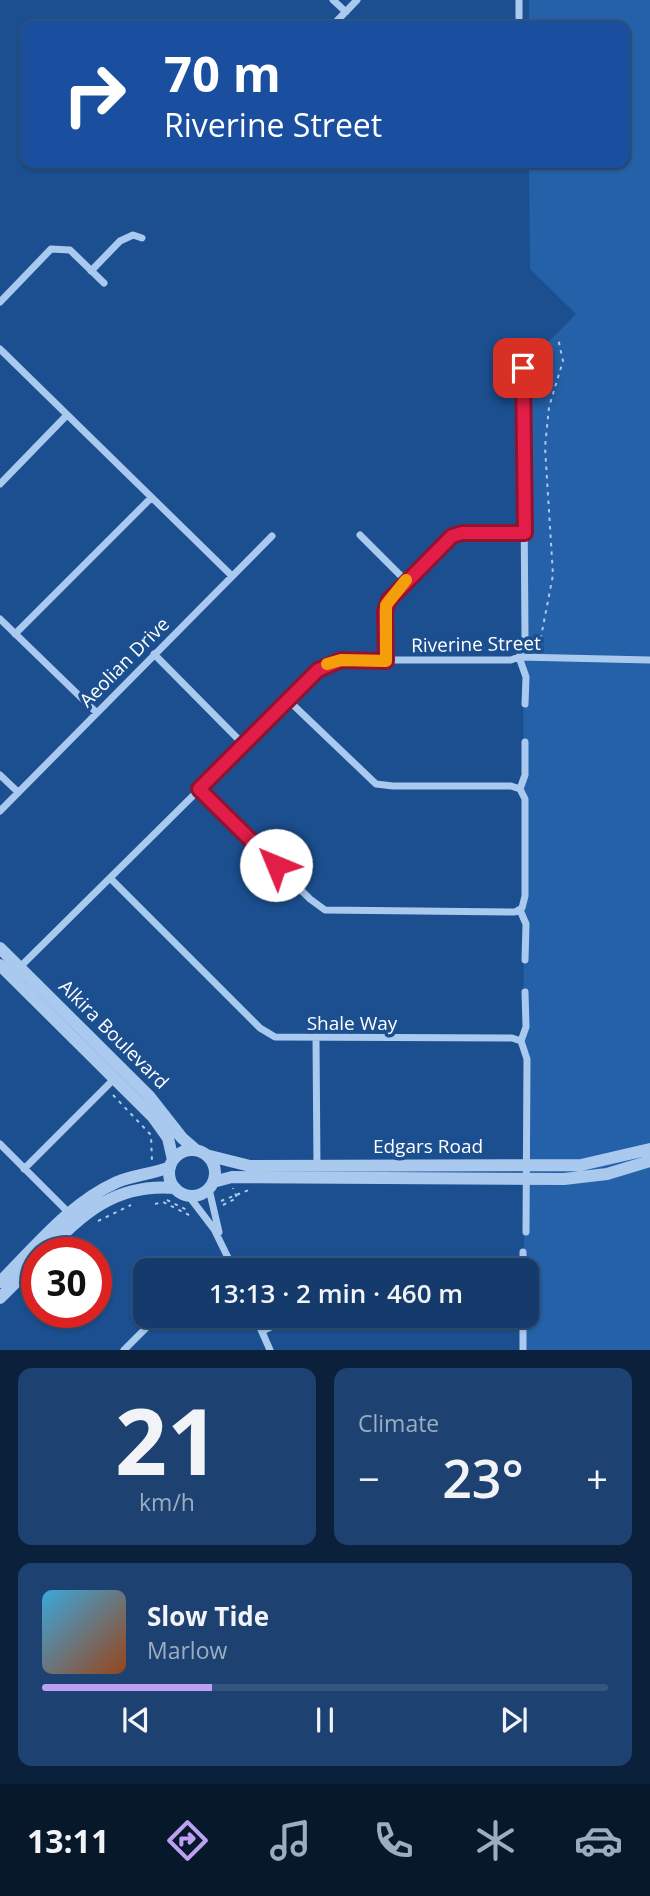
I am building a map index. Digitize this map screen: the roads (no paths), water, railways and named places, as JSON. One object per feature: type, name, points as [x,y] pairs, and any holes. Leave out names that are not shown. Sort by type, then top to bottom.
[{"type":"street","points":[[334,0],[346,12]]},
{"type":"street","points":[[337,21],[357,0]]},
{"type":"street","points":[[519,0],[519,21]]},
{"type":"street","points":[[91,271],[120,241],[133,235],[142,238]]},
{"type":"street","points":[[0,302],[51,249],[70,250],[104,283]]},
{"type":"street","points":[[0,349],[232,576]]},
{"type":"street","points":[[523,368],[525,638],[519,657],[526,677],[525,704]]},
{"type":"street","points":[[0,484],[67,415]]},
{"type":"street","points":[[15,634],[150,498]]},
{"type":"street","points":[[386,661],[386,605],[405,580],[457,534],[525,533]]},
{"type":"street","points":[[360,535],[405,580]]},
{"type":"street","name":"Aeolian Drive","points":[[0,811],[272,536]]},
{"type":"street","points":[[0,618],[97,713]]},
{"type":"street","points":[[154,654],[243,744]]},
{"type":"street","name":"Riverine Street","points":[[15,971],[325,665],[341,660],[511,660],[519,657],[650,660]]},
{"type":"street","points":[[288,699],[376,784],[511,786],[520,789],[525,799],[525,896],[520,910],[525,921],[525,960]]},
{"type":"street","points":[[520,789],[525,775],[525,742]]},
{"type":"street","points":[[0,775],[18,792]]},
{"type":"street","points":[[199,789],[310,900],[325,910],[520,910]]},
{"type":"street","name":"Shale Way","points":[[110,878],[260,1028],[275,1037],[512,1038],[521,1041]]},
{"type":"street","name":"Alkira Boulevard","points":[[0,948],[15,971],[111,1082],[162,1129],[170,1144],[172,1164]]},
{"type":"street","name":"Alkira Boulevard","points":[[0,965],[15,971],[149,1096],[181,1138],[201,1153]]},
{"type":"street","points":[[525,992],[526,1027],[521,1041],[527,1059],[526,1232]]},
{"type":"street","points":[[316,1039],[317,1171]]},
{"type":"street","points":[[24,1169],[111,1082]]},
{"type":"street","points":[[0,1144],[69,1213]]},
{"type":"street","name":"Edgars Road","points":[[211,1186],[232,1177],[317,1171],[526,1171],[581,1166],[650,1149]]},
{"type":"street","points":[[60,1237],[105,1201],[155,1180],[181,1153],[201,1153],[214,1167],[211,1205],[229,1258]]},
{"type":"street","name":"Edgars Road","points":[[201,1153],[250,1166],[317,1171]]},
{"type":"street","name":"Edgars Road","points":[[526,1171],[564,1179],[607,1174],[650,1161]]},
{"type":"street","points":[[172,1164],[170,1178],[175,1188]]},
{"type":"street","points":[[0,1282],[69,1213],[117,1182],[155,1180],[188,1195],[221,1239]]},
{"type":"street","points":[[188,1195],[199,1195],[211,1186]]},
{"type":"street","points":[[523,1252],[523,1258]]},
{"type":"street","points":[[0,1298],[21,1277]]},
{"type":"street","points":[[124,1350],[147,1328]]},
{"type":"street","points":[[261,1328],[270,1350]]},
{"type":"street","points":[[262,1331],[269,1328]]},
{"type":"street","points":[[523,1328],[523,1350]]}]
